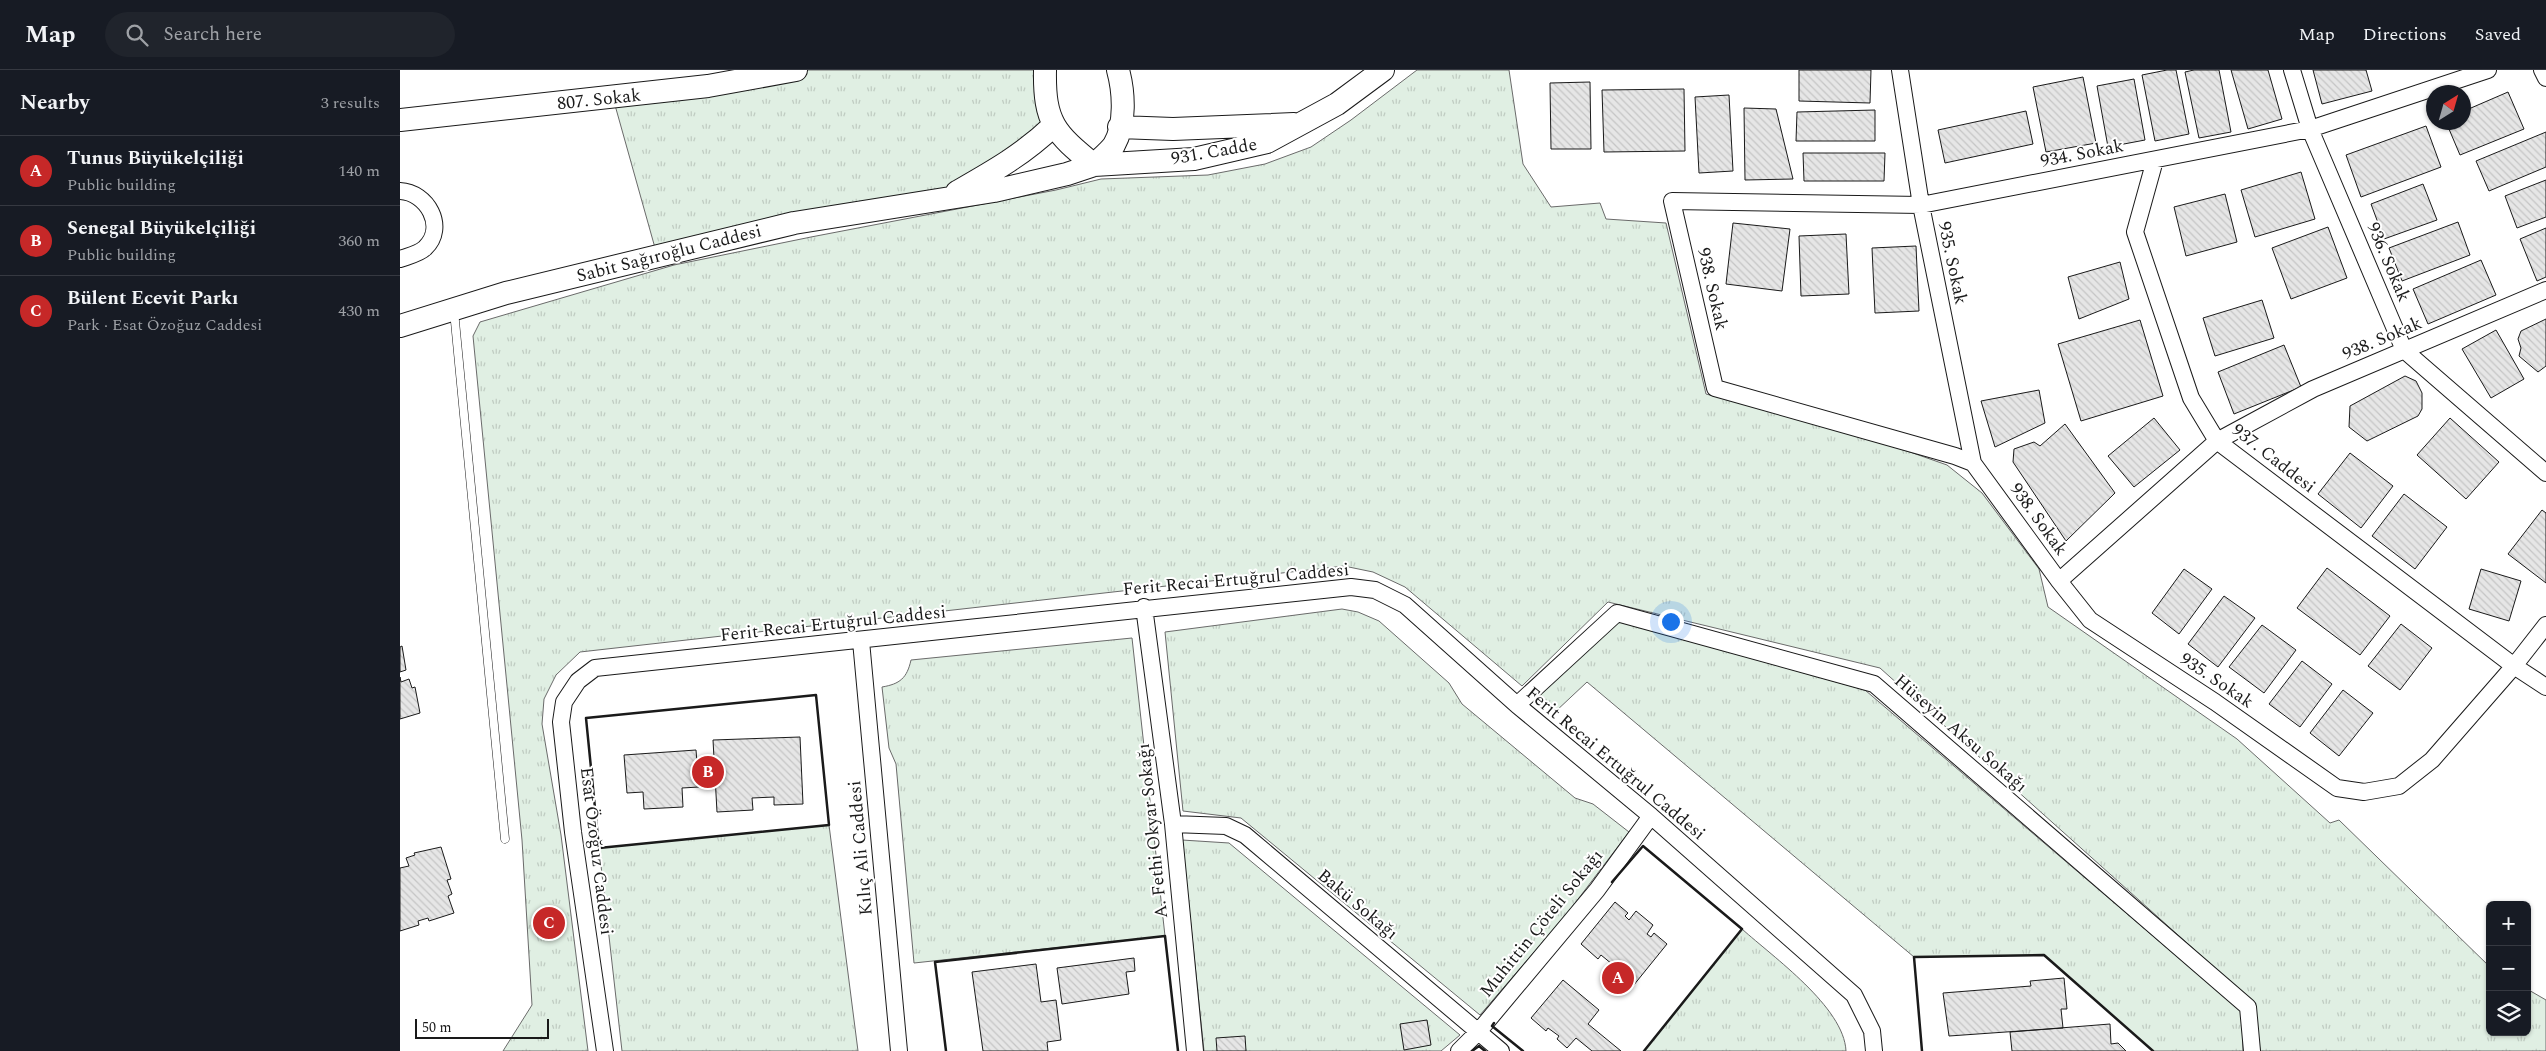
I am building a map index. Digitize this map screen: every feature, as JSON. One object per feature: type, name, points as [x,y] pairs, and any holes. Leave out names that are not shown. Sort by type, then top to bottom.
[{"type":"main road","name":"807. Sokak","points":[[400,120],[708,86],[796,70]]},
{"type":"main road","points":[[1045,70],[1046,108],[1053,126],[1071,146],[1094,165],[1114,145],[1119,127],[1123,90],[1118,70]]},
{"type":"main road","name":"931. Cadde","points":[[1094,165],[1194,159],[1268,142],[1337,104],[1383,70]]},
{"type":"main road","name":"931. Cadde","points":[[1119,127],[1173,129],[1300,124]]},
{"type":"main road","name":"Sabit Sağıroğlu Caddesi","points":[[943,199],[1004,165],[1033,144],[1053,126]]},
{"type":"main road","name":"Sabit Sağıroğlu Caddesi","points":[[400,326],[454,308],[794,222],[943,199],[1067,174],[1094,165]]},
{"type":"street","name":"935. Sokak","points":[[1900,70],[1920,205],[1974,463]]},
{"type":"street","name":"936. Sokak","points":[[2292,70],[2310,128],[2404,350],[2546,473]]},
{"type":"street","name":"934. Sokak","points":[[1672,201],[1920,205],[2310,128],[2488,70]]},
{"type":"street","points":[[2542,70],[2546,78]]},
{"type":"street","name":"937. Caddesi","points":[[2155,160],[2134,232],[2191,398],[2217,441],[2514,666],[2546,687]]},
{"type":"street","points":[[400,192],[413,194],[423,200],[431,211],[434,222],[433,235],[426,247],[421,251],[400,259]]},
{"type":"street","name":"938. Sokak","points":[[1672,201],[1715,388],[1974,463],[2059,581],[2217,441],[2313,389],[2546,290]]},
{"type":"street","name":"935. Sokak","points":[[2059,581],[2090,620],[2215,702],[2337,788],[2364,792],[2399,786],[2432,760],[2514,666],[2546,625]]},
{"type":"street","name":"Ferit Recai Ertuğrul Caddesi","points":[[595,668],[860,641],[1144,607],[1351,587],[1375,590],[1405,605],[1516,705],[1650,816],[1854,995],[1872,1031],[1874,1051]]},
{"type":"street","name":"A. Fethi Okyar Sokağı","points":[[1144,607],[1173,824],[1194,1051]]},
{"type":"street","name":"Hüseyin Aksu Sokağı","points":[[1516,705],[1617,613],[1874,684],[2248,1007],[2252,1051]]},
{"type":"street","name":"Kılıç Ali Caddesi","points":[[860,641],[899,1051]]},
{"type":"street","name":"Esat Özoğuz Caddesi","points":[[595,668],[578,681],[564,702],[561,722],[573,832],[605,1051]]},
{"type":"street","name":"Muhittin Çöteli Sokağı","points":[[1459,1051],[1479,1031],[1597,890],[1650,816]]},
{"type":"street","name":"Bakü Sokağı","points":[[1173,824],[1226,826],[1245,835],[1501,1051]]},
{"type":"lane","points":[[454,308],[505,839]]},
{"type":"green space","points":[[796,70],[1045,70],[1053,126],[943,199],[657,255],[613,98]]},
{"type":"green space","points":[[1417,70],[1509,70],[1523,164],[1551,207],[1600,203],[1606,219],[1666,223],[1706,394],[1856,433],[1947,465],[1982,493],[2039,569],[2048,607],[2237,739],[2330,823],[2339,820],[2486,963],[2486,1036],[2531,1036],[2531,991],[2546,1000],[2546,1051],[2260,1051],[2255,1004],[1880,668],[1608,602],[1522,686],[1405,587],[1373,572],[1344,566],[580,652],[556,675],[544,699],[542,724],[561,835],[588,1051],[503,1051],[532,1005],[522,840],[473,336],[480,322],[674,265],[811,237],[1056,190],[1101,179],[1208,175],[1265,164],[1311,147],[1351,120]]},
{"type":"green space","points":[[1342,609],[1358,612],[1379,621],[1449,683],[1462,704],[1575,798],[1593,804],[1629,832],[1566,915],[1480,1015],[1241,818],[1183,811],[1165,632]]},
{"type":"green space","points":[[1619,621],[1865,690],[2242,1012],[2243,1051],[2153,1051],[2044,955],[1914,957],[1587,682],[1555,712],[1536,694]]},
{"type":"green space","points":[[1132,638],[1165,936],[914,963],[896,764],[889,748],[882,687],[894,684],[902,679],[911,660]]},
{"type":"green space","points":[[829,825],[858,1051],[622,1051],[599,848]]},
{"type":"green space","points":[[1182,840],[1229,843],[1460,1035],[1441,1051],[1204,1051]]},
{"type":"green space","points":[[1742,929],[1788,968],[1820,1000],[1833,1017],[1842,1034],[1846,1051],[1644,1051]]},
{"type":"building","points":[[1799,70],[1871,70],[1870,103],[1799,101]]},
{"type":"building","points":[[2176,70],[2189,134],[2155,141],[2142,75]]},
{"type":"building","points":[[2219,70],[2231,132],[2199,138],[2185,72]]},
{"type":"building","points":[[2231,70],[2268,70],[2282,119],[2248,129]]},
{"type":"building","points":[[2313,70],[2366,70],[2372,91],[2322,104]]},
{"type":"building","points":[[2083,77],[2096,143],[2046,152],[2033,87]]},
{"type":"building","points":[[2134,79],[2145,140],[2108,147],[2097,86]]},
{"type":"building","points":[[1590,82],[1591,149],[1551,149],[1550,83]]},
{"type":"building","points":[[1684,89],[1685,151],[1604,152],[1602,90]]},
{"type":"building","points":[[2508,92],[2524,129],[2460,155],[2449,130],[2471,130],[2471,108]]},
{"type":"building","points":[[1729,95],[1733,171],[1699,173],[1695,97]]},
{"type":"building","points":[[1744,108],[1776,109],[1793,179],[1745,180]]},
{"type":"building","points":[[1875,110],[1875,141],[1796,141],[1797,112]]},
{"type":"building","points":[[2026,111],[2033,144],[1945,163],[1938,130]]},
{"type":"building","points":[[2426,126],[2441,167],[2361,197],[2346,155]]},
{"type":"building","points":[[2546,132],[2546,167],[2489,191],[2476,161]]},
{"type":"building","points":[[1803,153],[1885,153],[1884,181],[1804,181]]},
{"type":"building","points":[[2301,172],[2315,219],[2255,237],[2241,190]]},
{"type":"building","points":[[2546,180],[2546,217],[2517,228],[2505,196]]},
{"type":"building","points":[[2423,184],[2437,220],[2384,239],[2371,204]]},
{"type":"building","points":[[2225,194],[2237,242],[2186,256],[2174,207]]},
{"type":"building","points":[[2458,222],[2470,255],[2402,281],[2389,248]]},
{"type":"building","points":[[1733,223],[1790,229],[1782,291],[1726,284]]},
{"type":"building","points":[[2328,227],[2347,278],[2291,299],[2272,248]]},
{"type":"building","points":[[2546,228],[2546,277],[2537,281],[2520,239]]},
{"type":"building","points":[[1846,234],[1849,294],[1801,296],[1799,236]]},
{"type":"building","points":[[1916,246],[1919,311],[1875,313],[1872,248]]},
{"type":"building","points":[[2481,260],[2496,295],[2428,324],[2413,289]]},
{"type":"building","points":[[2120,262],[2129,299],[2079,319],[2068,277]]},
{"type":"building","points":[[2262,300],[2274,338],[2215,356],[2203,318]]},
{"type":"building","points":[[2546,319],[2546,366],[2538,372],[2519,356],[2521,348],[2518,339],[2521,331]]},
{"type":"building","points":[[2140,320],[2163,396],[2081,421],[2058,344]]},
{"type":"building","points":[[2496,330],[2524,379],[2491,398],[2462,349]]},
{"type":"building","points":[[2284,345],[2301,387],[2234,414],[2218,372]]},
{"type":"building","points":[[2405,376],[2416,381],[2422,393],[2422,409],[2418,416],[2367,441],[2349,427],[2350,406]]},
{"type":"building","points":[[2039,390],[2045,423],[1995,447],[1981,401]]},
{"type":"building","points":[[2154,418],[2180,450],[2134,487],[2108,456]]},
{"type":"building","points":[[2450,418],[2499,462],[2466,499],[2417,455]]},
{"type":"building","points":[[2065,424],[2115,493],[2066,541],[2013,462],[2014,449],[2034,442],[2040,446]]},
{"type":"building","points":[[2350,453],[2393,486],[2361,528],[2318,494]]},
{"type":"building","points":[[2404,494],[2447,527],[2415,569],[2372,536]]},
{"type":"building","points":[[2542,510],[2546,513],[2546,583],[2508,554]]},
{"type":"building","points":[[2327,568],[2390,616],[2360,655],[2297,608]]},
{"type":"building","points":[[2184,569],[2212,589],[2179,634],[2152,613]]},
{"type":"building","points":[[2481,569],[2521,581],[2509,621],[2469,609]]},
{"type":"building","points":[[2224,596],[2255,618],[2218,667],[2188,644]]},
{"type":"building","points":[[2401,624],[2432,648],[2400,690],[2368,666]]},
{"type":"building","points":[[2262,625],[2296,650],[2264,693],[2229,667]]},
{"type":"building","points":[[402,646],[406,670],[400,672],[400,647]]},
{"type":"building","points":[[2302,661],[2332,684],[2300,727],[2269,704]]},
{"type":"building","points":[[400,677],[401,682],[409,679],[412,688],[415,687],[420,713],[400,719]]},
{"type":"building","points":[[2343,690],[2373,713],[2339,756],[2310,733]]},
{"type":"building","points":[[800,737],[803,804],[774,805],[774,797],[752,798],[753,810],[717,812],[713,740]]},
{"type":"building","points":[[696,750],[699,787],[682,788],[683,807],[644,809],[643,792],[627,793],[624,755]]},
{"type":"building","points":[[441,847],[451,879],[447,880],[452,894],[448,896],[454,913],[429,921],[428,918],[418,921],[419,925],[400,931],[400,868],[409,866],[406,858],[415,855],[414,853]]},
{"type":"building","points":[[1615,902],[1628,913],[1625,916],[1629,920],[1636,911],[1653,925],[1647,934],[1651,937],[1654,933],[1667,944],[1633,986],[1615,972],[1618,969],[1601,955],[1598,959],[1581,944]]},
{"type":"building","points":[[1134,958],[1135,971],[1126,972],[1129,994],[1062,1004],[1057,968]]},
{"type":"building","points":[[1036,964],[1041,1002],[1056,1000],[1061,1040],[1047,1042],[1048,1051],[983,1051],[972,972]]},
{"type":"building","points":[[2064,978],[2067,1009],[2061,1009],[2063,1028],[1949,1036],[1943,993],[2031,986],[2030,981]]},
{"type":"building","points":[[1563,980],[1599,1010],[1588,1024],[1621,1051],[1592,1051],[1576,1038],[1567,1048],[1557,1039],[1559,1036],[1548,1028],[1546,1031],[1531,1018]]},
{"type":"building","points":[[1427,1020],[1431,1045],[1404,1050],[1400,1024]]},
{"type":"building","points":[[2110,1024],[2111,1044],[2118,1043],[2126,1051],[2012,1051],[2010,1032]]},
{"type":"building","points":[[1245,1036],[1246,1051],[1217,1051],[1216,1038]]},
{"type":"wall","points":[[816,695],[829,825],[599,848],[586,718],[816,695]]},
{"type":"wall","points":[[1612,882],[1643,846],[1742,929],[1644,1051]]},
{"type":"wall","points":[[946,1051],[935,962],[1165,936],[1178,1051]]},
{"type":"wall","points":[[1922,1051],[1914,957],[2044,955],[2153,1051]]},
{"type":"wall","points":[[1494,1023],[1492,1026],[1523,1051]]},
{"type":"wall","points":[[1472,1051],[1479,1046],[1485,1051]]},
{"type":"place","name":"Senegal Büyükelçiliği","points":[[708,772]]},
{"type":"place","name":"Bülent Ecevit Parkı","points":[[549,923]]},
{"type":"place","name":"Tunus Büyükelçiliği","points":[[1618,978]]}]
